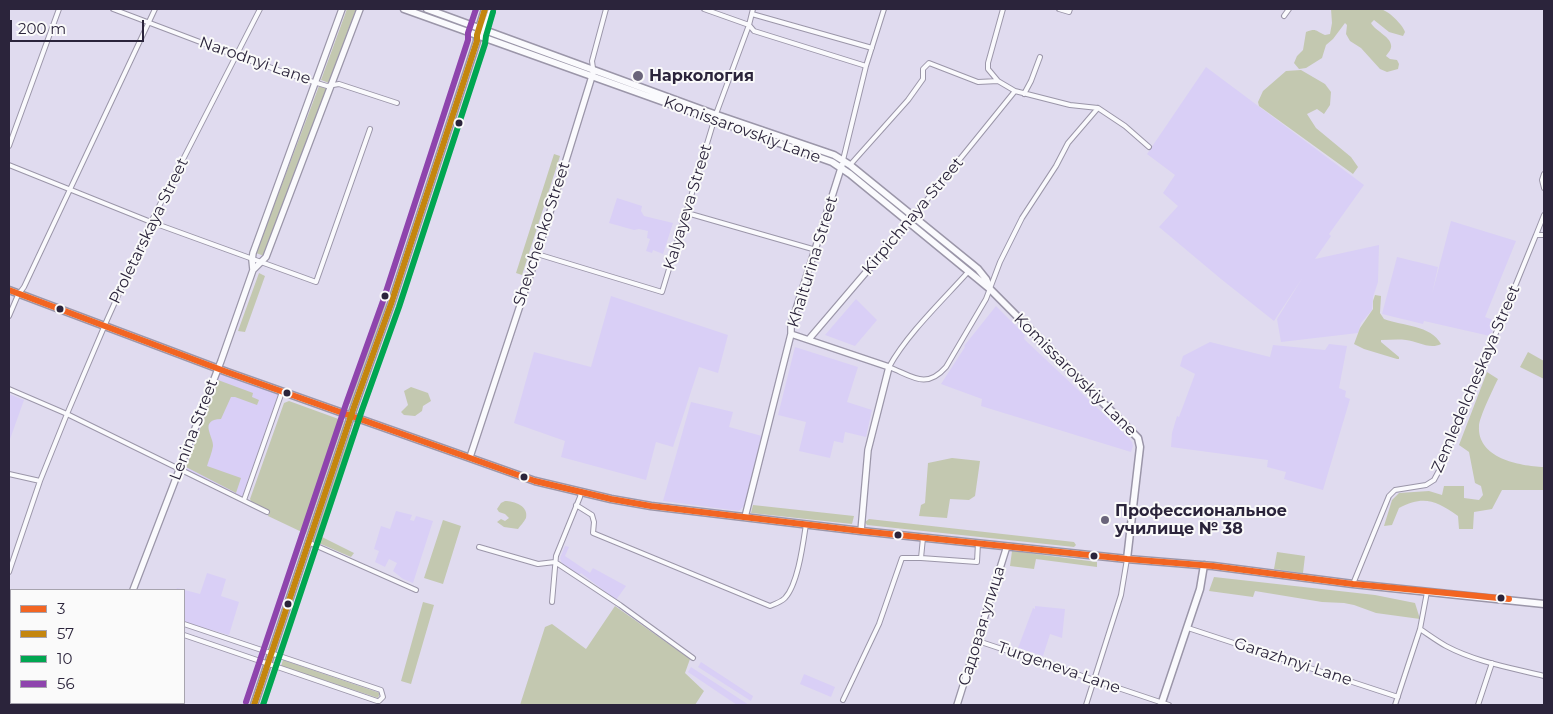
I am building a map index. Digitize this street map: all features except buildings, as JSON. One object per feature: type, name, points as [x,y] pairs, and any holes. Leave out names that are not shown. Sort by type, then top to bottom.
[{"type":"main road","points":[[254,270],[253,253],[342,9]]},
{"type":"main road","name":"Lenina Street","points":[[132,589],[254,270],[266,257],[360,9]]},
{"type":"main road","name":"Komissarovskiy Lane","points":[[404,9],[593,72],[832,162],[978,269],[986,279],[990,289]]},
{"type":"main road","name":"Komissarovskiy Lane","points":[[427,9],[480,34]]},
{"type":"main road","points":[[254,705],[480,34],[485,9]]},
{"type":"main road","points":[[480,34],[492,9]]},
{"type":"main road","name":"Shevchenko Street","points":[[470,457],[537,254],[593,72]]},
{"type":"main road","name":"Komissarovskiy Lane","points":[[715,117],[834,155],[850,165],[968,272],[990,289],[1138,438],[1140,447],[1127,560]]},
{"type":"main road","name":"Khalturina Street","points":[[745,516],[791,334],[791,325],[842,169],[843,160]]},
{"type":"main road","name":"Kirpichnaya Street","points":[[809,339],[911,220]]},
{"type":"main road","points":[[9,290],[18,295],[282,392],[535,481],[651,506],[923,538],[1127,560],[1204,565],[1353,584],[1544,604]]},
{"type":"main road","points":[[791,334],[889,367],[868,450],[861,531]]},
{"type":"main road","name":"Садовая улица","points":[[957,705],[1007,546]]},
{"type":"main road","points":[[1164,704],[1200,589],[1204,565]]},
{"type":"street","points":[[9,146],[58,9]]},
{"type":"street","name":"Narodnyi Lane","points":[[113,9],[237,56],[327,86],[339,84],[397,103]]},
{"type":"street","points":[[9,316],[155,9]]},
{"type":"street","name":"Proletarskaya Street","points":[[9,572],[40,481],[67,414],[151,222],[260,9]]},
{"type":"street","name":"Shevchenko Street","points":[[593,72],[592,61],[606,9]]},
{"type":"street","points":[[704,9],[749,25],[754,31],[866,66]]},
{"type":"street","name":"Kalyayeva Street","points":[[537,254],[662,292],[715,117],[749,25],[753,9]]},
{"type":"street","name":"Khalturina Street","points":[[843,160],[866,66],[884,9]]},
{"type":"street","points":[[1003,9],[988,63],[988,68],[998,81],[1024,94],[1070,105],[1098,108],[1125,126],[1149,147]]},
{"type":"street","points":[[1059,9],[1069,12],[1070,9]]},
{"type":"street","points":[[1284,16],[1289,9]]},
{"type":"street","points":[[752,14],[872,48]]},
{"type":"street","points":[[1024,94],[1040,57]]},
{"type":"street","points":[[850,165],[908,100],[923,79],[923,69],[929,63],[978,82],[998,81]]},
{"type":"street","name":"Kirpichnaya Street","points":[[911,220],[1015,91]]},
{"type":"street","points":[[968,272],[923,322],[889,367],[921,380],[928,380],[939,375],[946,368],[990,289],[1000,262],[1022,218],[1056,166],[1068,143],[1098,108]]},
{"type":"street","points":[[9,165],[151,222],[316,282],[370,128]]},
{"type":"street","points":[[1544,174],[1542,180],[1544,188]]},
{"type":"street","points":[[687,213],[816,250]]},
{"type":"street","name":"Zemledelcheskaya Street","points":[[1353,584],[1389,496],[1395,490],[1426,485],[1434,480],[1442,465],[1544,215]]},
{"type":"street","points":[[1536,236],[1544,234]]},
{"type":"street","points":[[9,389],[67,414],[267,512]]},
{"type":"street","points":[[244,500],[282,392]]},
{"type":"street","points":[[9,474],[40,481]]},
{"type":"street","points":[[552,602],[556,556],[581,491]]},
{"type":"street","points":[[576,505],[592,515],[594,522],[593,533],[770,606],[785,598],[793,584],[801,555],[806,524]]},
{"type":"street","points":[[921,558],[923,538]]},
{"type":"street","points":[[310,542],[416,590]]},
{"type":"street","points":[[843,700],[879,624],[902,558],[977,562],[978,543]]},
{"type":"street","points":[[479,547],[538,564],[555,562],[620,605],[692,658]]},
{"type":"street","points":[[1086,705],[1121,595],[1127,560]]},
{"type":"street","points":[[1395,705],[1420,629],[1427,591]]},
{"type":"street","points":[[185,624],[382,690],[383,697],[377,701],[185,635]]},
{"type":"street","name":"Garazhnyi Lane","points":[[1188,628],[1398,697]]},
{"type":"street","points":[[1420,629],[1446,646],[1492,663],[1544,676]]},
{"type":"street","name":"Turgeneva Lane","points":[[978,641],[1164,704]]},
{"type":"street","points":[[1478,705],[1492,663]]},
{"type":"shaded area","points":[[1206,67],[1364,185],[1329,234],[1331,236],[1315,259],[1379,245],[1378,282],[1373,297],[1372,310],[1361,323],[1358,333],[1281,342],[1277,319],[1303,277],[1274,321],[1159,227],[1178,206],[1163,193],[1175,175],[1147,154]]},
{"type":"shaded area","points":[[617,198],[642,206],[641,211],[644,216],[673,223],[663,254],[653,250],[652,253],[646,251],[650,239],[647,238],[648,231],[634,230],[609,223]]},
{"type":"shaded area","points":[[1451,221],[1516,241],[1485,317],[1496,321],[1490,336],[1424,321],[1423,324],[1382,314],[1397,257],[1438,267],[1432,294]]},
{"type":"shaded area","points":[[611,296],[728,335],[718,373],[699,367],[673,447],[656,442],[646,480],[561,457],[565,441],[514,423],[534,352],[591,367]]},
{"type":"shaded area","points":[[856,299],[877,320],[855,346],[825,335]]},
{"type":"shaded area","points":[[996,306],[1025,335],[1024,339],[1127,436],[1133,446],[1131,452],[981,406],[982,399],[941,384],[964,346]]},
{"type":"shaded area","points":[[1210,342],[1270,357],[1273,345],[1325,350],[1329,344],[1347,346],[1339,388],[1346,391],[1345,397],[1350,399],[1323,490],[1284,479],[1286,472],[1267,467],[1268,460],[1171,447],[1172,433],[1177,416],[1179,417],[1195,374],[1180,366],[1183,356]]},
{"type":"shaded area","points":[[795,347],[858,367],[847,402],[872,410],[866,437],[845,432],[843,443],[834,441],[830,458],[799,451],[806,422],[778,415]]},
{"type":"shaded area","points":[[217,368],[282,392],[244,500],[179,469]]},
{"type":"shaded area","points":[[9,394],[24,400],[9,442]]},
{"type":"shaded area","points":[[691,402],[733,412],[729,427],[762,436],[746,504],[739,511],[663,501]]},
{"type":"shaded area","points":[[396,511],[412,515],[410,520],[414,521],[416,516],[433,521],[413,583],[403,579],[393,571],[397,563],[389,559],[385,567],[375,562],[379,551],[374,549],[381,526],[390,529]]},
{"type":"shaded area","points":[[565,546],[569,547],[565,556],[590,573],[593,568],[626,586],[616,600],[581,573],[579,575],[562,564],[560,558]]},
{"type":"shaded area","points":[[207,573],[226,579],[221,596],[239,602],[229,635],[185,622],[185,590],[200,594]]},
{"type":"shaded area","points":[[1035,606],[1065,609],[1062,638],[1050,634],[1043,656],[1018,648]]},
{"type":"shaded area","points":[[701,662],[753,696],[751,701],[698,667]]},
{"type":"shaded area","points":[[691,667],[749,705],[737,705],[688,672]]},
{"type":"shaded area","points":[[804,674],[835,687],[831,697],[800,684]]},
{"type":"green space","points":[[347,9],[356,9],[329,83],[321,80]]},
{"type":"green space","points":[[1331,9],[1380,9],[1395,18],[1404,29],[1403,36],[1389,32],[1374,20],[1371,23],[1390,42],[1391,48],[1386,56],[1397,60],[1399,64],[1398,69],[1387,72],[1380,69],[1361,48],[1350,41],[1346,34],[1347,25],[1345,23],[1326,45],[1322,58],[1306,68],[1299,69],[1294,63],[1297,56],[1303,50],[1306,32],[1314,30],[1325,35],[1330,34],[1332,23]]},
{"type":"green space","points":[[1301,70],[1325,84],[1331,92],[1330,105],[1324,114],[1317,109],[1307,114],[1316,128],[1351,157],[1358,167],[1353,174],[1259,106],[1258,102],[1263,91],[1286,71]]},
{"type":"green space","points":[[319,86],[327,89],[264,256],[256,253]]},
{"type":"green space","points":[[554,154],[560,156],[522,275],[516,273]]},
{"type":"green space","points":[[259,273],[265,276],[245,332],[238,331]]},
{"type":"green space","points":[[1375,295],[1381,296],[1380,313],[1384,319],[1430,333],[1441,344],[1432,346],[1406,340],[1381,340],[1399,357],[1397,359],[1354,344],[1360,328],[1373,309]]},
{"type":"green space","points":[[382,302],[386,304],[350,404],[345,402]]},
{"type":"green space","points":[[1528,352],[1544,361],[1544,379],[1520,367]]},
{"type":"green space","points":[[1487,372],[1498,379],[1481,417],[1479,426],[1480,437],[1492,453],[1501,458],[1523,465],[1544,467],[1544,490],[1502,490],[1492,509],[1474,512],[1473,529],[1459,529],[1458,516],[1436,503],[1423,501],[1399,508],[1392,525],[1384,526],[1392,500],[1399,493],[1429,491],[1442,495],[1444,486],[1464,486],[1464,498],[1479,500],[1483,495],[1481,486],[1475,483],[1469,452],[1459,445]]},
{"type":"green space","points":[[218,380],[253,393],[252,397],[259,400],[257,405],[231,397],[221,419],[210,422],[209,426],[213,446],[207,466],[241,478],[236,493],[186,467]]},
{"type":"green space","points":[[411,387],[428,393],[431,401],[423,406],[422,411],[415,416],[404,415],[401,412],[408,405],[404,391]]},
{"type":"green space","points":[[289,401],[344,421],[306,534],[268,516],[269,511],[252,503],[250,499],[284,403]]},
{"type":"green space","points":[[349,435],[354,436],[320,536],[354,553],[351,557],[314,541]]},
{"type":"green space","points":[[952,458],[980,461],[975,496],[969,500],[950,499],[947,518],[919,516],[921,505],[925,503],[928,463]]},
{"type":"green space","points":[[505,501],[516,503],[525,510],[526,518],[518,529],[504,527],[497,522],[501,519],[505,521],[509,518],[497,509]]},
{"type":"green space","points":[[753,505],[854,516],[852,524],[751,513]]},
{"type":"green space","points":[[869,519],[1074,542],[1076,545],[1074,547],[867,525],[865,522]]},
{"type":"green space","points":[[443,520],[461,526],[443,584],[424,578]]},
{"type":"green space","points":[[1012,551],[1097,562],[1097,567],[1036,559],[1034,569],[1010,566]]},
{"type":"green space","points":[[1277,552],[1305,556],[1303,573],[1274,569]]},
{"type":"green space","points":[[1214,577],[1375,595],[1415,603],[1420,619],[1376,613],[1344,603],[1322,602],[1255,591],[1253,597],[1209,591]]},
{"type":"green space","points":[[423,602],[434,605],[411,684],[401,681]]},
{"type":"green space","points":[[615,606],[690,659],[685,673],[704,691],[695,705],[520,705],[545,627],[552,624],[586,649]]},
{"type":"green space","points":[[283,660],[380,693],[378,698],[281,666]]},
{"type":"transit line","name":"56","points":[[246,702],[346,404],[383,301],[468,40],[468,33],[476,9]]},
{"type":"transit line","name":"57","points":[[254,705],[354,407],[391,304],[477,41],[485,9]]},
{"type":"transit line","name":"10","points":[[263,705],[362,410],[399,307],[485,44],[493,12]]},
{"type":"transit line","name":"3","points":[[9,290],[227,372],[535,481],[611,499],[651,506],[861,531],[1127,559],[1213,566],[1353,584],[1509,599]]},
{"type":"place","name":"Наркология","points":[[638,76]]},
{"type":"place","name":"Профессиональное училище № 38","points":[[1105,520]]}]
